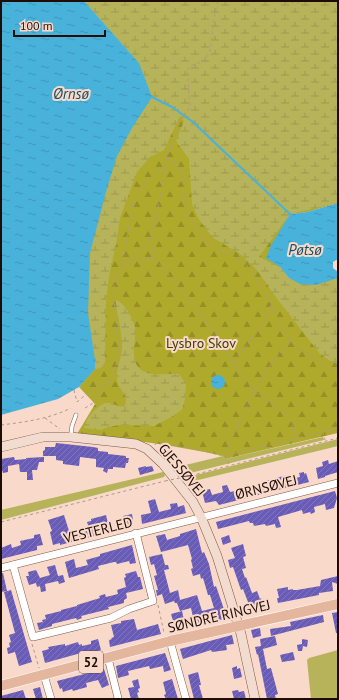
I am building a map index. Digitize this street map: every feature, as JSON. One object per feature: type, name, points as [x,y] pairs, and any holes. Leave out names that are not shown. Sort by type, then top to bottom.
[{"type":"main road","name":"SØNDRE RINGVEJ","points":[[1,686],[170,641],[338,604]]},
{"type":"street","name":"GJESSØVEJ","points":[[1,447],[42,437],[67,437],[136,444],[146,449],[163,464],[193,502],[201,517],[217,556],[238,626],[255,699]]},
{"type":"street","name":"ØRNSØVEJ","points":[[201,517],[338,483]]},
{"type":"street","name":"VESTERLED","points":[[1,568],[201,517]]},
{"type":"street","points":[[13,565],[33,637],[111,618],[129,609],[153,601],[136,533]]},
{"type":"street","points":[[170,641],[186,699]]},
{"type":"street","points":[[108,658],[118,698]]},
{"type":"street","points":[[44,675],[51,699]]},
{"type":"lane","points":[[67,437],[76,415]]},
{"type":"path","points":[[122,265],[144,247],[151,236],[156,219],[167,158],[174,135],[182,118],[188,110],[190,99],[187,70],[190,66],[204,61],[210,52],[212,30],[218,1]]},
{"type":"path","points":[[267,1],[299,3],[305,1]]},
{"type":"path","points":[[167,158],[179,165],[182,174],[186,212],[195,226],[212,247],[238,258],[254,272],[289,340],[328,368],[338,370]]},
{"type":"path","points":[[85,408],[92,404],[111,379],[117,364],[119,353],[113,290],[116,276],[122,265],[133,204],[147,181],[166,163]]},
{"type":"path","points":[[151,236],[153,257],[213,329],[233,363],[255,392],[288,417],[297,437]]},
{"type":"path","points":[[122,265],[153,257]]},
{"type":"path","points":[[233,363],[264,322],[271,305]]},
{"type":"path","points":[[224,456],[262,377],[289,340]]},
{"type":"path","points":[[74,390],[77,402],[91,390],[111,379]]},
{"type":"path","points":[[1,425],[45,418],[71,408]]},
{"type":"path","points":[[45,418],[67,437]]},
{"type":"path","points":[[154,446],[156,444],[186,447],[224,456],[338,428]]},
{"type":"path","points":[[323,431],[325,441]]},
{"type":"path","points":[[1,522],[338,438]]},
{"type":"path","points":[[224,456],[229,465]]},
{"type":"path","points":[[153,601],[158,605],[165,635],[170,641]]},
{"type":"path","points":[[33,637],[32,645],[40,669],[44,675]]},
{"type":"green space","name":"Lysbro Skov","points":[[84,1],[338,1],[338,203],[307,212],[290,214],[286,221],[280,267],[289,278],[338,278],[338,433],[225,459],[223,456],[205,452],[132,440],[77,434],[95,404],[79,387],[95,368],[139,63]]},
{"type":"green space","points":[[84,1],[338,1],[338,203],[290,214],[259,257],[280,267],[289,278],[338,277],[338,364],[320,354],[256,269],[240,254],[212,237],[198,218],[192,204],[189,159],[176,141],[184,121],[180,116],[164,150],[150,157],[137,172],[120,218],[106,299],[105,362],[101,368],[95,369],[89,376],[70,300],[139,63]]},
{"type":"green space","points":[[116,300],[127,310],[135,327],[134,354],[137,365],[141,370],[152,374],[179,374],[186,384],[185,399],[182,410],[154,426],[120,425],[101,430],[84,428],[86,421],[99,406],[109,403],[125,406],[126,402],[125,395],[117,380],[122,346]]},
{"type":"green space","points":[[323,437],[324,440],[178,476],[173,468],[223,456],[225,459]]},
{"type":"green space","points":[[338,439],[338,446],[190,482],[188,477]]},
{"type":"green space","points":[[163,472],[165,475],[164,477],[1,520],[1,510]]},
{"type":"green space","points":[[338,650],[338,699],[311,699],[307,660],[309,658]]},
{"type":"water","name":"Ørnsø","points":[[1,1],[84,1],[139,63],[152,97],[132,128],[117,156],[90,253],[88,313],[95,369],[79,387],[58,399],[1,415]]},
{"type":"water","name":"Pøtsø","points":[[338,203],[338,259],[333,262],[333,268],[338,272],[338,278],[316,285],[300,284],[289,278],[280,267],[266,258],[271,245],[290,214],[307,212]]},
{"type":"water","points":[[215,375],[221,375],[225,379],[225,385],[221,389],[215,389],[211,385],[211,379]]},
{"type":"building","points":[[56,443],[98,448],[98,451],[108,452],[108,454],[126,456],[126,458],[129,458],[128,463],[126,463],[125,468],[113,467],[113,469],[108,469],[107,473],[103,471],[104,468],[96,467],[96,459],[80,457],[79,466],[63,464],[63,461],[56,460],[56,456],[43,456],[45,447],[55,447]]},
{"type":"building","points":[[164,447],[172,448],[172,451],[174,451],[173,457],[164,457]]},
{"type":"building","points":[[14,457],[15,460],[44,457],[44,462],[39,462],[37,470],[32,470],[33,480],[27,480],[27,472],[20,472],[19,464],[8,466],[8,472],[3,473],[1,470],[1,459]]},
{"type":"building","points":[[328,460],[329,464],[338,461],[338,472],[318,479],[316,468],[323,466],[322,462]]},
{"type":"building","points":[[152,466],[154,471],[140,475],[138,468]]},
{"type":"building","points":[[304,472],[304,474],[306,473],[309,482],[219,505],[216,501],[205,503],[202,491],[210,489],[212,495],[223,492],[222,486],[227,485],[230,492],[263,485],[262,482],[287,475],[290,479],[300,477],[299,473]]},
{"type":"building","points":[[335,491],[337,498],[334,508],[326,510],[325,504],[314,507],[315,512],[311,514],[310,512],[303,514],[302,510],[278,517],[281,527],[276,528],[275,524],[254,526],[253,523],[250,523],[249,521],[218,529],[216,522]]},
{"type":"building","points":[[155,499],[159,512],[171,509],[170,504],[177,503],[178,507],[184,505],[186,513],[142,524],[141,515],[151,513],[148,501]]},
{"type":"building","points":[[132,514],[133,520],[130,521],[132,527],[124,529],[122,521],[124,520],[123,516]]},
{"type":"building","points":[[64,515],[69,531],[89,528],[87,522],[91,521],[91,519],[106,515],[110,532],[60,545],[60,543],[53,545],[50,532],[52,531],[48,520]]},
{"type":"building","points":[[196,529],[202,553],[204,552],[209,564],[214,587],[216,586],[227,618],[202,623],[176,631],[171,614],[182,611],[184,620],[193,617],[191,608],[180,611],[177,603],[174,601],[165,604],[162,594],[157,596],[156,590],[158,590],[154,576],[157,575],[154,564],[151,565],[149,557],[162,554],[165,565],[168,565],[169,569],[164,570],[170,593],[178,590],[180,600],[197,595],[202,611],[214,608],[203,578],[201,579],[200,574],[193,576],[191,569],[193,568],[192,559],[188,545],[161,552],[156,536],[165,534],[167,540]]},
{"type":"building","points":[[40,534],[43,545],[37,546],[37,550],[1,559],[1,548],[11,544],[12,548],[21,545],[20,541],[34,538],[34,535]]},
{"type":"building","points":[[229,535],[231,542],[223,545],[221,538]]},
{"type":"building","points":[[243,544],[246,556],[243,557],[246,568],[242,569],[252,593],[257,591],[260,599],[261,598],[262,603],[257,604],[258,612],[250,613],[243,589],[241,590],[233,567],[230,568],[228,560],[235,558],[231,548]]},
{"type":"building","points":[[132,545],[136,563],[130,564],[129,561],[117,564],[114,562],[98,566],[99,569],[69,578],[65,562],[74,559],[76,568],[88,565],[86,560],[100,556],[100,554]]},
{"type":"building","points":[[55,565],[58,576],[63,575],[65,582],[59,584],[58,581],[45,584],[46,591],[41,592],[40,586],[37,587],[36,583],[29,585],[26,576],[29,576],[28,572],[36,570],[40,578],[50,575],[47,567]]},
{"type":"building","points":[[136,571],[138,577],[140,577],[143,589],[126,593],[127,598],[124,600],[124,603],[108,607],[109,609],[81,616],[82,618],[77,620],[76,618],[52,624],[52,626],[39,630],[37,623],[43,622],[42,620],[46,619],[45,615],[100,598],[99,596],[105,594],[106,597],[118,594],[117,590],[126,587],[124,578],[126,577],[125,574]]},
{"type":"building","points":[[1,573],[3,573],[7,591],[1,592]]},
{"type":"building","points":[[338,576],[338,584],[332,582],[333,591],[278,603],[277,598],[279,598],[277,589],[288,587],[288,590],[297,590],[320,586],[321,580]]},
{"type":"building","points":[[11,590],[32,662],[19,666],[15,652],[8,654],[7,648],[10,647],[9,643],[11,642],[9,635],[15,633],[4,592]]},
{"type":"building","points":[[338,612],[338,633],[336,633],[332,613]]},
{"type":"building","points":[[323,615],[324,622],[271,636],[270,629],[291,626],[290,622]]},
{"type":"building","points":[[134,619],[137,630],[158,624],[161,634],[110,647],[109,640],[114,637],[111,625],[121,623],[121,621]]},
{"type":"building","points":[[260,628],[261,636],[253,638],[251,630]]},
{"type":"building","points":[[232,635],[234,644],[226,645],[227,650],[212,652],[211,650],[183,659],[180,649]]},
{"type":"building","points":[[275,636],[277,645],[263,649],[267,669],[271,668],[278,694],[275,695],[276,699],[267,699],[258,654],[257,655],[255,647],[261,646],[260,639]]},
{"type":"building","points":[[98,639],[101,650],[89,653],[88,651],[45,663],[42,651],[49,649],[48,647],[65,644],[65,646],[78,642],[79,645],[82,644],[82,646],[91,644],[91,641]]},
{"type":"building","points":[[302,639],[308,640],[307,647],[303,646],[302,651],[298,651],[297,645],[302,644]]},
{"type":"building","points":[[293,652],[295,660],[282,662],[280,655]]},
{"type":"building","points":[[165,653],[171,670],[164,672],[163,666],[150,669],[149,666],[128,671],[129,675],[118,678],[116,666]]},
{"type":"building","points":[[237,666],[237,669],[240,668],[242,677],[234,679],[232,668]]},
{"type":"building","points":[[104,669],[109,685],[102,688],[98,680],[86,683],[87,687],[63,692],[57,681]]},
{"type":"building","points":[[198,672],[201,685],[199,685],[203,699],[194,699],[188,675]]},
{"type":"building","points":[[138,679],[140,688],[138,689],[139,692],[137,693],[139,699],[131,699],[128,688],[134,687],[132,681]]},
{"type":"building","points":[[172,679],[178,699],[166,699],[164,695],[166,694],[163,682]]},
{"type":"building","points":[[40,687],[43,699],[36,699],[33,689]]},
{"type":"building","points":[[23,690],[26,699],[1,699],[1,696]]},
{"type":"building","points":[[238,690],[239,692],[244,691],[246,699],[234,699],[232,691]]},
{"type":"waterway","points":[[152,97],[172,107],[193,122],[292,216]]}]
